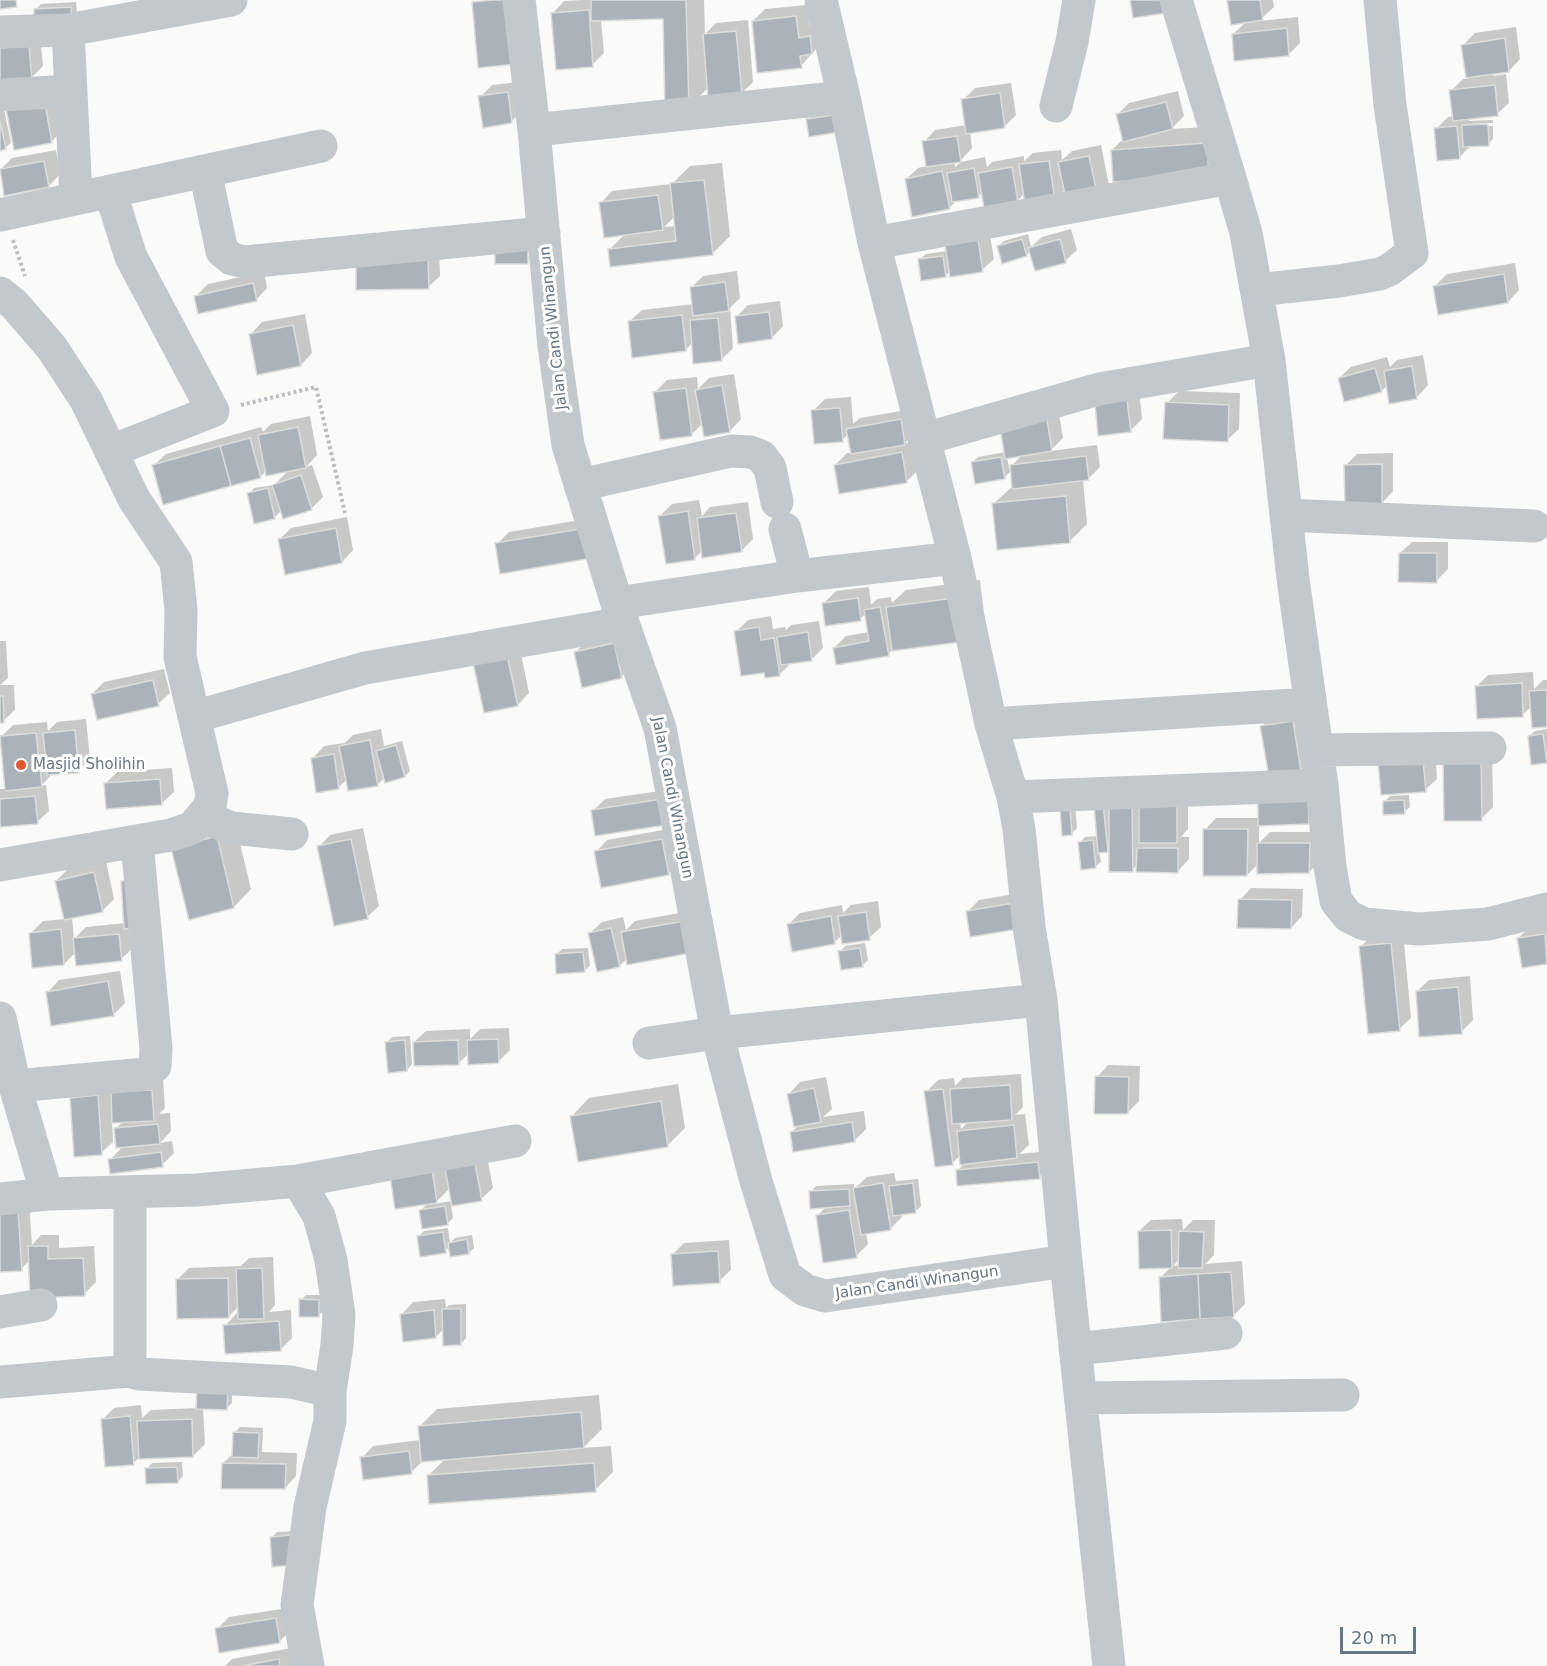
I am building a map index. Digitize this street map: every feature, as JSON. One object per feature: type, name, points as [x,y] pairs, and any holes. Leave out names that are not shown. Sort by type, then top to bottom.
[{"type":"street","points":[[0,32],[68,30],[231,0]]},
{"type":"street","name":"Jalan Candi Winangun","points":[[519,0],[557,368],[568,445],[620,613],[660,728],[717,1033],[756,1181],[785,1275],[805,1290],[825,1296],[1066,1262]]},
{"type":"street","points":[[821,0],[874,243],[955,558],[992,724],[1013,797],[1041,1000],[1109,1666]]},
{"type":"street","points":[[1056,106],[1072,42],[1079,0]]},
{"type":"street","points":[[1176,0],[1246,233],[1257,290],[1269,360],[1286,515],[1336,901],[1348,916],[1364,924],[1419,929],[1488,924],[1547,909]]},
{"type":"street","points":[[1257,290],[1380,274],[1412,253],[1390,105],[1380,0]]},
{"type":"street","points":[[68,30],[76,198]]},
{"type":"street","points":[[0,95],[71,91]]},
{"type":"street","points":[[534,130],[844,98]]},
{"type":"street","points":[[2,214],[321,146]]},
{"type":"street","points":[[205,171],[222,251],[232,259],[244,262],[544,233]]},
{"type":"street","points":[[874,243],[1230,178]]},
{"type":"street","points":[[110,191],[131,257],[213,411],[111,451]]},
{"type":"street","points":[[0,865],[137,842],[192,828],[210,806],[212,793],[180,657],[181,610],[176,562],[134,498],[86,400],[51,348],[14,304],[15,290]]},
{"type":"street","points":[[924,439],[1099,389],[1269,360]]},
{"type":"street","points":[[580,485],[731,452],[750,452],[761,456],[770,468],[797,576]]},
{"type":"street","points":[[1286,515],[1534,526]]},
{"type":"street","points":[[194,717],[365,668],[797,576],[955,558]]},
{"type":"street","points":[[992,724],[1310,704]]},
{"type":"street","points":[[1317,750],[1490,748]]},
{"type":"street","points":[[1013,797],[1322,785]]},
{"type":"street","points":[[203,816],[231,828],[292,834]]},
{"type":"street","points":[[15,1086],[146,1074],[155,1066],[156,1048],[137,842]]},
{"type":"street","points":[[649,1043],[717,1033],[1041,1000]]},
{"type":"street","points":[[0,1026],[47,1194]]},
{"type":"street","points":[[0,1198],[47,1194],[197,1190],[298,1181],[515,1141]]},
{"type":"street","points":[[298,1181],[319,1216],[335,1284],[339,1315],[330,1391],[330,1421],[310,1507],[297,1605],[308,1666]]},
{"type":"street","points":[[130,1192],[130,1371]]},
{"type":"street","points":[[0,1312],[40,1305]]},
{"type":"street","points":[[1075,1349],[1226,1333]]},
{"type":"street","points":[[0,1382],[130,1371],[139,1374],[291,1382],[330,1391]]},
{"type":"street","points":[[1081,1398],[1343,1395]]},
{"type":"path","points":[[2,214],[15,290]]},
{"type":"path","points":[[213,411],[316,387],[345,513]]},
{"type":"building","points":[[0,0],[16,0],[17,7],[0,9]]},
{"type":"building","points":[[510,0],[516,64],[478,68],[472,2]]},
{"type":"building","points":[[591,0],[686,0],[689,108],[665,109],[663,19],[591,21]]},
{"type":"building","points":[[1130,0],[1171,0],[1173,12],[1133,18]]},
{"type":"building","points":[[1227,0],[1260,0],[1263,20],[1231,25]]},
{"type":"building","points":[[71,7],[72,21],[34,24],[34,9]]},
{"type":"building","points":[[589,10],[593,67],[556,70],[551,13]]},
{"type":"building","points":[[796,16],[799,38],[810,36],[812,54],[800,56],[802,68],[757,73],[752,21]]},
{"type":"building","points":[[1287,28],[1289,56],[1234,61],[1232,34]]},
{"type":"building","points":[[736,31],[742,95],[708,98],[703,34]]},
{"type":"building","points":[[1505,38],[1509,72],[1466,78],[1461,45]]},
{"type":"building","points":[[29,46],[32,79],[0,83],[0,48]]},
{"type":"building","points":[[1495,85],[1498,116],[1453,121],[1449,90]]},
{"type":"building","points":[[508,92],[512,123],[483,128],[478,96]]},
{"type":"building","points":[[1000,93],[1005,128],[966,134],[961,99]]},
{"type":"building","points":[[1166,102],[1173,129],[1123,142],[1116,114]]},
{"type":"building","points":[[45,103],[52,143],[14,150],[6,109]]},
{"type":"building","points":[[842,114],[845,131],[809,137],[806,119]]},
{"type":"building","points":[[0,121],[6,149],[0,151]]},
{"type":"building","points":[[1488,124],[1489,146],[1463,147],[1462,125]]},
{"type":"building","points":[[1457,126],[1460,159],[1437,161],[1434,128]]},
{"type":"building","points":[[957,136],[961,162],[926,167],[922,141]]},
{"type":"building","points":[[1207,143],[1209,175],[1113,182],[1111,150]]},
{"type":"building","points":[[1089,156],[1098,198],[1067,204],[1058,162]]},
{"type":"building","points":[[44,161],[49,187],[4,196],[0,169]]},
{"type":"building","points":[[1049,161],[1055,201],[1025,205],[1019,164]]},
{"type":"building","points":[[1012,167],[1018,202],[984,208],[978,173]]},
{"type":"building","points":[[974,168],[979,198],[952,202],[947,173]]},
{"type":"building","points":[[942,171],[950,209],[912,217],[905,179]]},
{"type":"building","points":[[704,180],[713,255],[610,267],[608,249],[676,241],[670,183]]},
{"type":"building","points":[[658,195],[663,230],[604,238],[599,202]]},
{"type":"building","points":[[1022,239],[1027,256],[1002,264],[997,246]]},
{"type":"building","points":[[1060,239],[1066,263],[1035,271],[1028,248]]},
{"type":"building","points":[[978,240],[983,272],[950,277],[945,245]]},
{"type":"building","points":[[495,241],[528,241],[528,264],[495,264]]},
{"type":"building","points":[[943,256],[946,277],[921,281],[918,259]]},
{"type":"building","points":[[428,258],[429,289],[356,290],[356,260]]},
{"type":"building","points":[[1504,274],[1508,303],[1438,315],[1433,286]]},
{"type":"building","points":[[725,282],[729,311],[693,316],[690,287]]},
{"type":"building","points":[[253,283],[257,301],[198,314],[194,296]]},
{"type":"building","points":[[769,312],[772,339],[738,344],[735,316]]},
{"type":"building","points":[[682,315],[686,351],[632,358],[628,321]]},
{"type":"building","points":[[718,318],[722,361],[693,364],[690,320]]},
{"type":"building","points":[[293,325],[301,366],[257,375],[249,334]]},
{"type":"building","points":[[1412,366],[1417,399],[1389,404],[1384,371]]},
{"type":"building","points":[[1375,368],[1382,392],[1344,402],[1338,378]]},
{"type":"building","points":[[722,385],[730,432],[704,437],[695,390]]},
{"type":"building","points":[[686,388],[692,436],[660,440],[653,392]]},
{"type":"building","points":[[1127,400],[1131,432],[1098,436],[1095,404]]},
{"type":"building","points":[[1165,402],[1229,405],[1228,442],[1163,439]]},
{"type":"building","points":[[840,408],[843,442],[814,444],[811,410]]},
{"type":"building","points":[[1046,413],[1052,451],[1005,459],[999,421]]},
{"type":"building","points":[[901,419],[905,445],[851,454],[846,429]]},
{"type":"building","points":[[298,427],[306,468],[266,476],[258,435]]},
{"type":"building","points":[[250,438],[261,478],[231,486],[220,446]]},
{"type":"building","points":[[220,446],[231,486],[163,505],[152,465]]},
{"type":"building","points":[[902,452],[907,483],[839,494],[834,465]]},
{"type":"building","points":[[1086,456],[1089,480],[1012,489],[1010,465]]},
{"type":"building","points":[[1001,457],[1005,479],[975,484],[971,462]]},
{"type":"building","points":[[1382,464],[1382,504],[1345,505],[1344,465]]},
{"type":"building","points":[[301,475],[312,510],[283,519],[272,485]]},
{"type":"building","points":[[268,488],[275,519],[254,524],[247,493]]},
{"type":"building","points":[[1066,496],[1070,543],[997,550],[992,503]]},
{"type":"building","points":[[688,511],[695,560],[666,564],[658,516]]},
{"type":"building","points":[[736,513],[742,552],[702,558],[697,518]]},
{"type":"building","points":[[336,528],[342,563],[285,575],[278,539]]},
{"type":"building","points":[[587,528],[592,558],[500,574],[495,543]]},
{"type":"building","points":[[1399,553],[1437,553],[1437,583],[1398,582]]},
{"type":"building","points":[[962,597],[968,641],[892,651],[886,607]]},
{"type":"building","points":[[858,598],[861,621],[825,626],[822,603]]},
{"type":"building","points":[[880,607],[889,656],[836,665],[833,648],[869,641],[864,610]]},
{"type":"building","points":[[759,627],[761,640],[774,638],[780,676],[765,678],[764,673],[741,676],[734,631]]},
{"type":"building","points":[[808,632],[812,661],[781,665],[777,637]]},
{"type":"building","points":[[614,643],[622,678],[582,688],[574,652]]},
{"type":"building","points":[[506,650],[518,706],[484,713],[472,658]]},
{"type":"building","points":[[153,680],[159,706],[97,720],[91,694]]},
{"type":"building","points":[[1522,683],[1523,717],[1477,719],[1475,686]]},
{"type":"building","points":[[1547,690],[1547,727],[1532,728],[1529,691]]},
{"type":"building","points":[[0,696],[3,696],[4,723],[0,723]]},
{"type":"building","points":[[1293,721],[1301,772],[1269,777],[1260,726]]},
{"type":"building","points":[[75,730],[79,773],[47,775],[43,733]]},
{"type":"building","name":"Masjid Sholihin","points":[[36,733],[42,787],[5,791],[0,736]]},
{"type":"building","points":[[1543,734],[1547,763],[1531,765],[1528,736]]},
{"type":"building","points":[[370,740],[378,786],[348,791],[339,746]]},
{"type":"building","points":[[396,745],[405,777],[385,783],[376,751]]},
{"type":"building","points":[[334,754],[339,789],[316,793],[311,758]]},
{"type":"building","points":[[1481,757],[1482,821],[1444,821],[1443,758]]},
{"type":"building","points":[[1423,760],[1426,792],[1381,795],[1378,763]]},
{"type":"building","points":[[160,779],[162,805],[106,809],[104,783]]},
{"type":"building","points":[[1308,792],[1309,824],[1258,826],[1258,794]]},
{"type":"building","points":[[35,796],[38,824],[0,827],[0,799]]},
{"type":"building","points":[[662,799],[666,825],[595,836],[591,810]]},
{"type":"building","points":[[1404,800],[1405,814],[1383,815],[1383,801]]},
{"type":"building","points":[[1103,803],[1108,852],[1098,853],[1094,805]]},
{"type":"building","points":[[1109,805],[1132,805],[1133,872],[1109,872]]},
{"type":"building","points":[[1177,806],[1177,843],[1139,843],[1139,807]]},
{"type":"building","points":[[1070,807],[1072,835],[1062,836],[1060,808]]},
{"type":"building","points":[[1203,829],[1248,829],[1247,876],[1203,876]]},
{"type":"building","points":[[217,836],[234,908],[189,920],[171,848]]},
{"type":"building","points":[[351,839],[368,919],[334,926],[317,846]]},
{"type":"building","points":[[662,839],[669,875],[601,888],[594,851]]},
{"type":"building","points":[[1093,840],[1096,868],[1081,870],[1078,842]]},
{"type":"building","points":[[1257,843],[1310,843],[1309,873],[1257,874]]},
{"type":"building","points":[[1137,848],[1178,848],[1178,873],[1136,872]]},
{"type":"building","points":[[94,872],[103,912],[64,920],[55,881]]},
{"type":"building","points":[[139,880],[142,928],[124,929],[121,881]]},
{"type":"building","points":[[1238,899],[1292,900],[1291,929],[1237,928]]},
{"type":"building","points":[[1014,903],[1019,929],[970,937],[966,911]]},
{"type":"building","points":[[866,912],[870,940],[842,944],[838,916]]},
{"type":"building","points":[[831,916],[835,944],[792,952],[787,924]]},
{"type":"building","points":[[685,921],[691,953],[627,965],[621,932]]},
{"type":"building","points":[[611,928],[620,967],[597,972],[588,933]]},
{"type":"building","points":[[61,929],[64,965],[32,968],[29,933]]},
{"type":"building","points":[[119,934],[122,961],[76,966],[73,938]]},
{"type":"building","points":[[1545,934],[1547,964],[1522,968],[1517,938]]},
{"type":"building","points":[[1391,943],[1400,1031],[1368,1034],[1359,946]]},
{"type":"building","points":[[860,948],[863,967],[841,970],[838,951]]},
{"type":"building","points":[[583,952],[585,972],[556,974],[555,954]]},
{"type":"building","points":[[108,981],[114,1016],[51,1026],[46,992]]},
{"type":"building","points":[[1458,987],[1462,1034],[1419,1037],[1416,991]]},
{"type":"building","points":[[498,1039],[499,1063],[468,1065],[467,1040]]},
{"type":"building","points":[[405,1040],[407,1071],[388,1073],[385,1042]]},
{"type":"building","points":[[458,1040],[459,1065],[414,1066],[413,1042]]},
{"type":"building","points":[[1095,1076],[1129,1077],[1128,1114],[1094,1114]]},
{"type":"building","points":[[1010,1085],[1012,1120],[952,1124],[950,1089]]},
{"type":"building","points":[[814,1088],[821,1122],[794,1127],[787,1094]]},
{"type":"building","points":[[943,1089],[953,1165],[935,1167],[924,1091]]},
{"type":"building","points":[[152,1090],[154,1121],[112,1123],[111,1092]]},
{"type":"building","points":[[98,1095],[102,1155],[74,1157],[70,1098]]},
{"type":"building","points":[[661,1101],[668,1147],[578,1162],[570,1116]]},
{"type":"building","points":[[852,1122],[855,1142],[793,1152],[790,1132]]},
{"type":"building","points":[[158,1124],[160,1144],[116,1148],[114,1128]]},
{"type":"building","points":[[1014,1125],[1017,1158],[960,1165],[957,1131]]},
{"type":"building","points":[[161,1152],[163,1167],[110,1174],[108,1159]]},
{"type":"building","points":[[431,1162],[437,1203],[395,1209],[389,1169]]},
{"type":"building","points":[[1038,1162],[1040,1179],[957,1186],[956,1170]]},
{"type":"building","points":[[475,1163],[482,1201],[452,1206],[445,1169]]},
{"type":"building","points":[[883,1183],[891,1230],[861,1235],[853,1188]]},
{"type":"building","points":[[913,1183],[916,1213],[893,1216],[889,1186]]},
{"type":"building","points":[[849,1189],[850,1206],[810,1209],[809,1191]]},
{"type":"building","points":[[445,1206],[448,1225],[422,1229],[419,1210]]},
{"type":"building","points":[[849,1210],[857,1258],[823,1263],[816,1215]]},
{"type":"building","points":[[18,1212],[22,1271],[0,1272],[0,1213]]},
{"type":"building","points":[[1171,1230],[1172,1268],[1139,1269],[1138,1231]]},
{"type":"building","points":[[1179,1231],[1204,1232],[1202,1268],[1178,1268]]},
{"type":"building","points":[[443,1232],[446,1253],[420,1257],[417,1236]]},
{"type":"building","points":[[467,1239],[469,1254],[450,1257],[448,1243]]},
{"type":"building","points":[[28,1246],[48,1246],[48,1259],[83,1258],[85,1296],[30,1298]]},
{"type":"building","points":[[718,1251],[720,1283],[673,1286],[671,1254]]},
{"type":"building","points":[[262,1268],[264,1319],[238,1319],[236,1269]]},
{"type":"building","points":[[1231,1272],[1234,1317],[1200,1319],[1198,1274]]},
{"type":"building","points":[[1198,1274],[1200,1319],[1161,1322],[1159,1277]]},
{"type":"building","points":[[228,1278],[229,1318],[177,1319],[176,1279]]},
{"type":"building","points":[[299,1299],[319,1300],[319,1317],[299,1317]]},
{"type":"building","points":[[442,1309],[461,1309],[461,1345],[443,1346]]},
{"type":"building","points":[[434,1310],[436,1338],[403,1342],[400,1314]]},
{"type":"building","points":[[279,1321],[281,1351],[225,1354],[223,1325]]},
{"type":"building","points":[[197,1388],[228,1388],[227,1410],[196,1409]]},
{"type":"building","points":[[581,1412],[584,1448],[421,1462],[418,1426]]},
{"type":"building","points":[[130,1416],[134,1465],[105,1467],[101,1419]]},
{"type":"building","points":[[192,1419],[193,1457],[139,1459],[137,1421]]},
{"type":"building","points":[[233,1432],[259,1433],[258,1458],[232,1457]]},
{"type":"building","points":[[409,1451],[412,1474],[363,1480],[360,1457]]},
{"type":"building","points":[[222,1463],[286,1464],[285,1489],[221,1489]]},
{"type":"building","points":[[594,1463],[596,1492],[429,1504],[427,1475]]},
{"type":"building","points":[[177,1467],[178,1483],[146,1484],[145,1468]]},
{"type":"building","points":[[291,1535],[293,1565],[272,1567],[270,1537]]},
{"type":"building","points":[[276,1618],[280,1643],[219,1653],[215,1628]]},
{"type":"building","points":[[279,1659],[280,1666],[242,1666]]},
{"type":"place","name":"Masjid Sholihin","points":[[21,765]]}]
